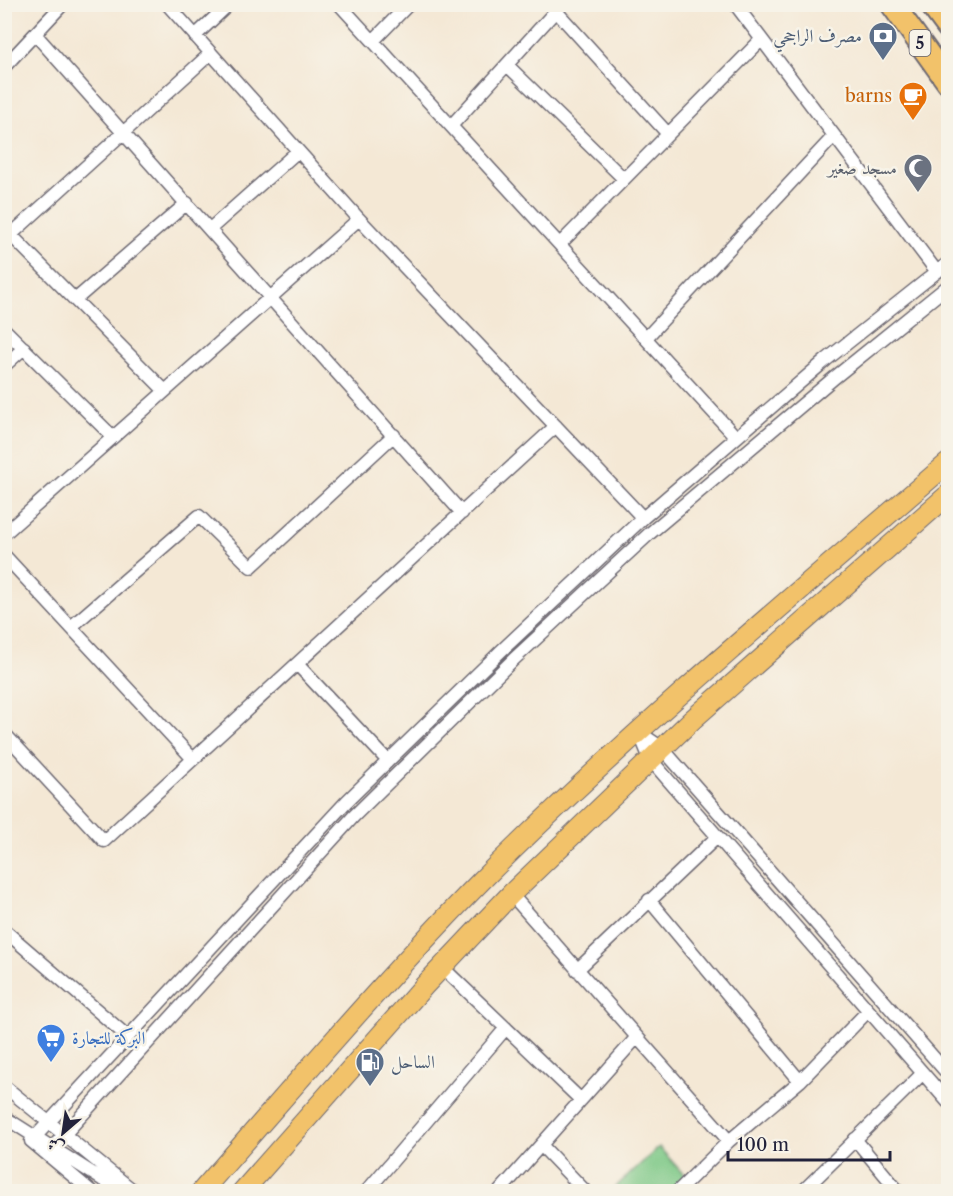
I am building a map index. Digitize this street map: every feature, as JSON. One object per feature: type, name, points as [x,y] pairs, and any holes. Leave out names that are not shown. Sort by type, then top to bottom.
[{"type":"highway","name":"5","points":[[892,4],[948,82]]},
{"type":"main road","points":[[201,1191],[384,985],[490,873],[639,732],[948,463]]},
{"type":"main road","points":[[242,1191],[442,967],[511,894],[656,753],[948,495]]},
{"type":"street","points":[[4,66],[63,4]]},
{"type":"street","points":[[167,4],[359,219],[643,518]]},
{"type":"street","points":[[195,36],[229,4]]},
{"type":"street","points":[[339,4],[736,437]]},
{"type":"street","points":[[373,41],[409,4]]},
{"type":"street","points":[[735,4],[937,272]]},
{"type":"street","points":[[451,126],[559,8],[668,135]]},
{"type":"street","points":[[35,34],[272,297],[462,513]]},
{"type":"street","points":[[560,244],[761,40]]},
{"type":"street","points":[[165,391],[75,300],[8,238],[211,53]]},
{"type":"street","points":[[507,65],[624,179]]},
{"type":"street","points":[[646,338],[834,136]]},
{"type":"street","points":[[210,229],[298,151]]},
{"type":"street","points":[[75,300],[187,203]]},
{"type":"street","points":[[4,534],[359,219]]},
{"type":"street","points":[[36,1136],[347,801],[388,761],[643,518],[826,360],[948,263]]},
{"type":"street","points":[[53,1147],[354,816],[513,660],[649,534],[834,378],[948,286]]},
{"type":"street","points":[[4,329],[113,437]]},
{"type":"street","points":[[4,366],[24,348]]},
{"type":"street","points":[[4,733],[104,841],[556,426]]},
{"type":"street","points":[[71,627],[199,516],[251,567],[394,435]]},
{"type":"street","points":[[4,555],[193,759]]},
{"type":"street","points":[[297,664],[388,761]]},
{"type":"street","points":[[639,732],[717,837],[948,1102]]},
{"type":"street","points":[[656,753],[948,1074]]},
{"type":"street","points":[[577,970],[717,837]]},
{"type":"street","points":[[511,894],[729,1141]]},
{"type":"street","points":[[649,900],[800,1081]]},
{"type":"street","points":[[4,930],[128,1037]]},
{"type":"street","points":[[442,967],[581,1100]]},
{"type":"street","points":[[677,1191],[729,1141],[800,1081],[868,1011]]},
{"type":"street","points":[[366,1191],[506,1028]]},
{"type":"street","points":[[500,1191],[637,1037]]},
{"type":"street","points":[[802,1191],[923,1073]]},
{"type":"street","points":[[4,1086],[135,1191]]},
{"type":"street","points":[[4,1118],[122,1191]]},
{"type":"street","points":[[4,1118],[92,1191]]},
{"type":"street","points":[[855,1139],[899,1191]]},
{"type":"street","points":[[541,1145],[586,1191]]},
{"type":"green space","points":[[659,1147],[686,1177],[671,1191],[610,1192]]},
{"type":"place","name":"مصرف الراجحي","points":[[883,62]]},
{"type":"place","name":"barns","points":[[913,122]]},
{"type":"place","name":"مسجد صغير","points":[[918,194]]},
{"type":"place","name":"البركة للتجارة","points":[[51,1064]]},
{"type":"place","name":"الساحل","points":[[370,1088]]}]
